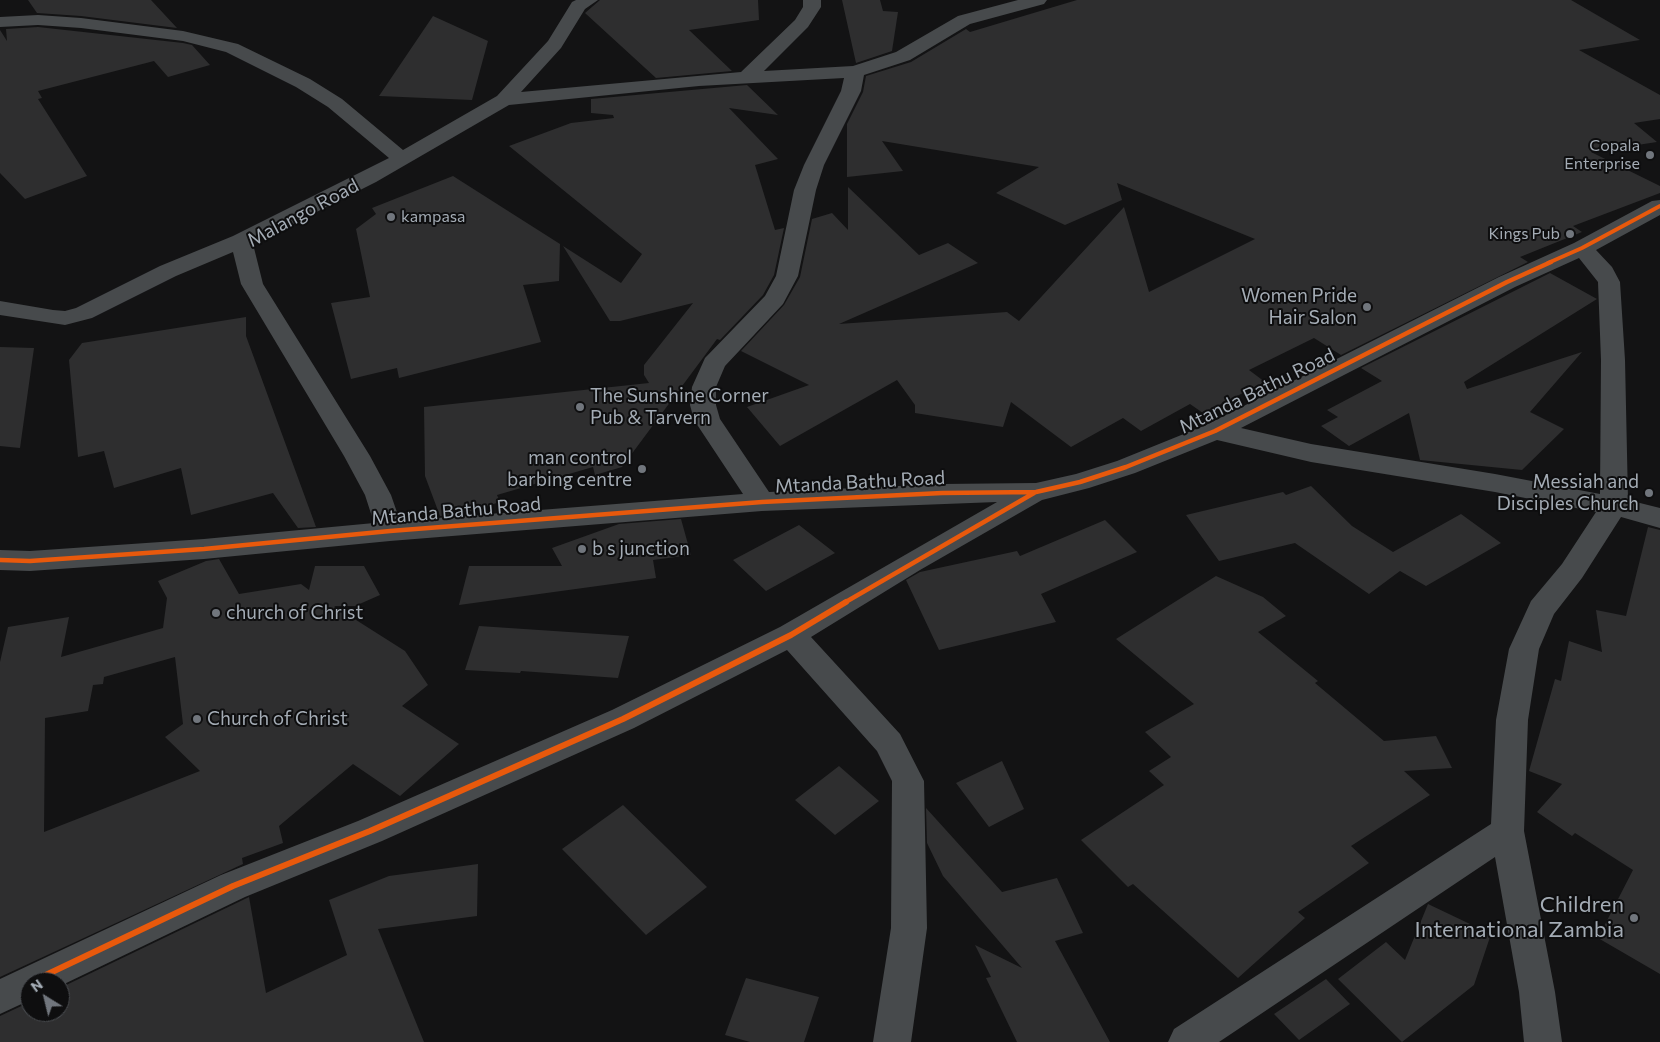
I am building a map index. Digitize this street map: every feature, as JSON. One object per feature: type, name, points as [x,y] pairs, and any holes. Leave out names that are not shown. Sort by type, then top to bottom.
[{"type":"street","name":"Malango Road","points":[[390,531],[378,495],[358,456],[252,284],[241,242],[369,178],[504,100],[555,44],[578,6],[589,0]]},
{"type":"street","points":[[746,78],[802,23],[812,7],[812,0]]},
{"type":"street","points":[[504,100],[609,88],[855,72],[903,56],[964,20],[1038,0]]},
{"type":"street","points":[[0,22],[38,20],[81,23],[183,36],[232,48],[303,83],[335,103],[402,159]]},
{"type":"street","points":[[762,502],[707,420],[703,405],[704,387],[714,363],[775,299],[788,276],[805,190],[814,165],[851,91],[855,72]]},
{"type":"street","name":"Mtanda Bathu Road","points":[[0,560],[30,561],[204,550],[390,531],[762,502],[942,493],[1036,492],[1080,482],[1126,468],[1214,431],[1507,282],[1582,248],[1660,206]]},
{"type":"street","points":[[0,308],[65,318],[84,313],[168,271],[241,242]]},
{"type":"street","points":[[1543,1042],[1537,992],[1507,831],[1512,720],[1524,649],[1541,610],[1572,571],[1614,506],[1613,360],[1609,282],[1604,272],[1582,248]]},
{"type":"street","points":[[1214,431],[1311,453],[1449,475],[1614,506],[1660,518]]},
{"type":"street","points":[[51,972],[233,886],[370,831],[623,719],[791,635],[910,563],[1036,492]]},
{"type":"street","points":[[791,635],[889,743],[908,781],[910,818],[909,928],[892,1042]]},
{"type":"street","points":[[1187,1042],[1507,831]]},
{"type":"street","points":[[0,996],[20,987]]},
{"type":"building","points":[[28,0],[151,0],[177,28],[81,16],[37,13]]},
{"type":"building","points":[[600,0],[758,0],[759,20],[689,30],[732,71],[656,78],[585,13]]},
{"type":"building","points":[[842,0],[880,0],[883,11],[898,12],[892,51],[856,63]]},
{"type":"building","points":[[1077,0],[1571,0],[1640,40],[1579,50],[1660,95],[1660,119],[1634,123],[1657,142],[1591,152],[1660,186],[1660,193],[1573,226],[1582,232],[1520,257],[1528,262],[1341,355],[1314,338],[1249,370],[1265,382],[1203,413],[1190,404],[1141,431],[1123,418],[1071,447],[1011,402],[1003,427],[915,413],[915,405],[897,380],[780,446],[747,407],[809,385],[741,351],[784,305],[800,277],[812,219],[832,213],[848,230],[848,187],[919,255],[948,243],[978,263],[839,324],[1007,312],[1019,321],[1124,207],[1149,292],[1255,239],[1117,183],[1122,200],[1065,225],[996,193],[1039,167],[882,141],[903,171],[847,177],[847,124],[863,92],[866,76],[911,62],[966,29],[970,32]]},
{"type":"building","points":[[433,16],[488,41],[472,100],[379,96]]},
{"type":"building","points":[[38,27],[183,43],[192,45],[210,65],[168,77],[154,61],[38,91],[42,98],[38,99],[87,176],[25,199],[0,173],[0,30],[7,41],[6,29]]},
{"type":"building","points":[[747,85],[778,115],[729,108],[778,159],[755,165],[775,230],[784,228],[774,275],[763,295],[720,340],[717,339],[622,467],[595,475],[593,467],[497,495],[500,502],[457,515],[440,516],[425,476],[424,407],[649,383],[644,375],[644,365],[693,303],[620,321],[610,321],[563,246],[621,283],[642,254],[509,146],[571,123],[614,118],[613,115],[591,113],[591,99]]},
{"type":"building","points":[[453,176],[560,244],[559,281],[523,285],[541,342],[399,378],[397,368],[351,379],[331,303],[370,297],[356,229],[376,214],[372,208]]},
{"type":"building","points":[[1550,273],[1597,299],[1464,382],[1467,389],[1582,352],[1530,412],[1564,429],[1522,470],[1420,460],[1409,413],[1349,446],[1321,426],[1338,417],[1327,410],[1382,381],[1361,368]]},
{"type":"building","points":[[246,317],[246,336],[316,527],[298,528],[273,493],[191,515],[181,468],[114,488],[104,451],[78,457],[69,360],[82,343]]},
{"type":"building","points":[[0,347],[34,348],[20,448],[0,446]]},
{"type":"building","points":[[1311,486],[1352,526],[1393,552],[1461,514],[1501,543],[1426,586],[1400,571],[1369,594],[1295,543],[1219,561],[1186,515],[1283,492],[1286,495]]},
{"type":"building","points":[[681,519],[691,555],[653,560],[656,578],[459,605],[469,566],[562,566],[552,548],[619,524]]},
{"type":"building","points":[[1105,520],[1137,552],[1041,594],[1056,622],[939,650],[906,580],[920,572],[1017,551],[1020,556]]},
{"type":"building","points":[[799,525],[835,553],[766,591],[733,560]]},
{"type":"building","points":[[1648,527],[1660,530],[1660,974],[1598,938],[1633,870],[1575,833],[1572,836],[1537,812],[1562,784],[1529,771],[1555,679],[1561,681],[1569,641],[1602,652],[1596,610],[1626,616]]},
{"type":"building","points":[[219,559],[239,594],[301,584],[309,590],[315,566],[364,566],[380,595],[355,606],[334,606],[405,651],[428,685],[402,706],[459,744],[400,796],[353,764],[279,826],[283,843],[242,858],[243,864],[0,977],[0,662],[8,627],[69,617],[61,657],[163,628],[167,598],[158,581],[206,561]],"holes":[[[175,657],[183,724],[165,737],[200,771],[44,832],[45,718],[88,711],[93,685],[103,684],[104,677]]]},
{"type":"building","points":[[1216,576],[1263,597],[1286,616],[1258,632],[1318,681],[1315,683],[1384,741],[1436,736],[1452,768],[1404,771],[1430,795],[1351,846],[1369,863],[1298,912],[1305,918],[1238,978],[1133,884],[1128,887],[1081,840],[1164,785],[1149,771],[1171,757],[1145,732],[1194,704],[1116,639]]},
{"type":"building","points":[[479,626],[629,636],[618,678],[521,671],[520,673],[465,670]]},
{"type":"building","points":[[1002,761],[1024,809],[989,827],[956,783]]},
{"type":"building","points":[[839,766],[879,801],[835,835],[795,800]]},
{"type":"building","points":[[623,805],[707,887],[646,935],[562,849]]},
{"type":"building","points":[[926,808],[1002,892],[1057,878],[1083,933],[1055,941],[1110,1042],[1017,1042],[986,978],[991,977],[975,945],[1022,968],[943,876],[927,843]]},
{"type":"building","points":[[478,864],[477,916],[378,929],[424,1042],[0,1042],[0,1016],[20,1007],[20,1022],[70,1022],[70,983],[249,897],[266,993],[347,955],[329,900],[389,876]]},
{"type":"building","points":[[1428,904],[1491,934],[1474,985],[1402,1042],[1338,979],[1386,942],[1405,960]]},
{"type":"building","points":[[746,978],[819,997],[804,1042],[750,1042],[725,1035]]},
{"type":"building","points":[[1326,979],[1350,1004],[1299,1040],[1274,1014]]},
{"type":"cycle path","points":[[0,560],[30,561],[204,549],[390,531],[762,502],[942,493],[1036,492],[1080,482],[1126,467],[1215,431],[1507,282],[1582,248],[1660,206]]},
{"type":"cycle path","points":[[52,972],[233,886],[370,831],[623,719],[791,635],[910,563],[1034,493]]},
{"type":"place","name":"Copala Enterprise","points":[[1650,155]]},
{"type":"place","name":"kampasa","points":[[391,217]]},
{"type":"place","name":"Kings Pub","points":[[1570,234]]},
{"type":"place","name":"Women Pride Hair Salon","points":[[1367,307]]},
{"type":"place","name":"The Sunshine Corner Pub & Tarvern","points":[[580,407]]},
{"type":"place","name":"man control barbing centre","points":[[642,469]]},
{"type":"place","name":"Messiah and Disciples Church","points":[[1649,493]]},
{"type":"place","name":"b s junction","points":[[582,549]]},
{"type":"place","name":"church of Christ","points":[[216,613]]},
{"type":"place","name":"Church of Christ","points":[[197,719]]},
{"type":"place","name":"Children International Zambia","points":[[1634,918]]}]
